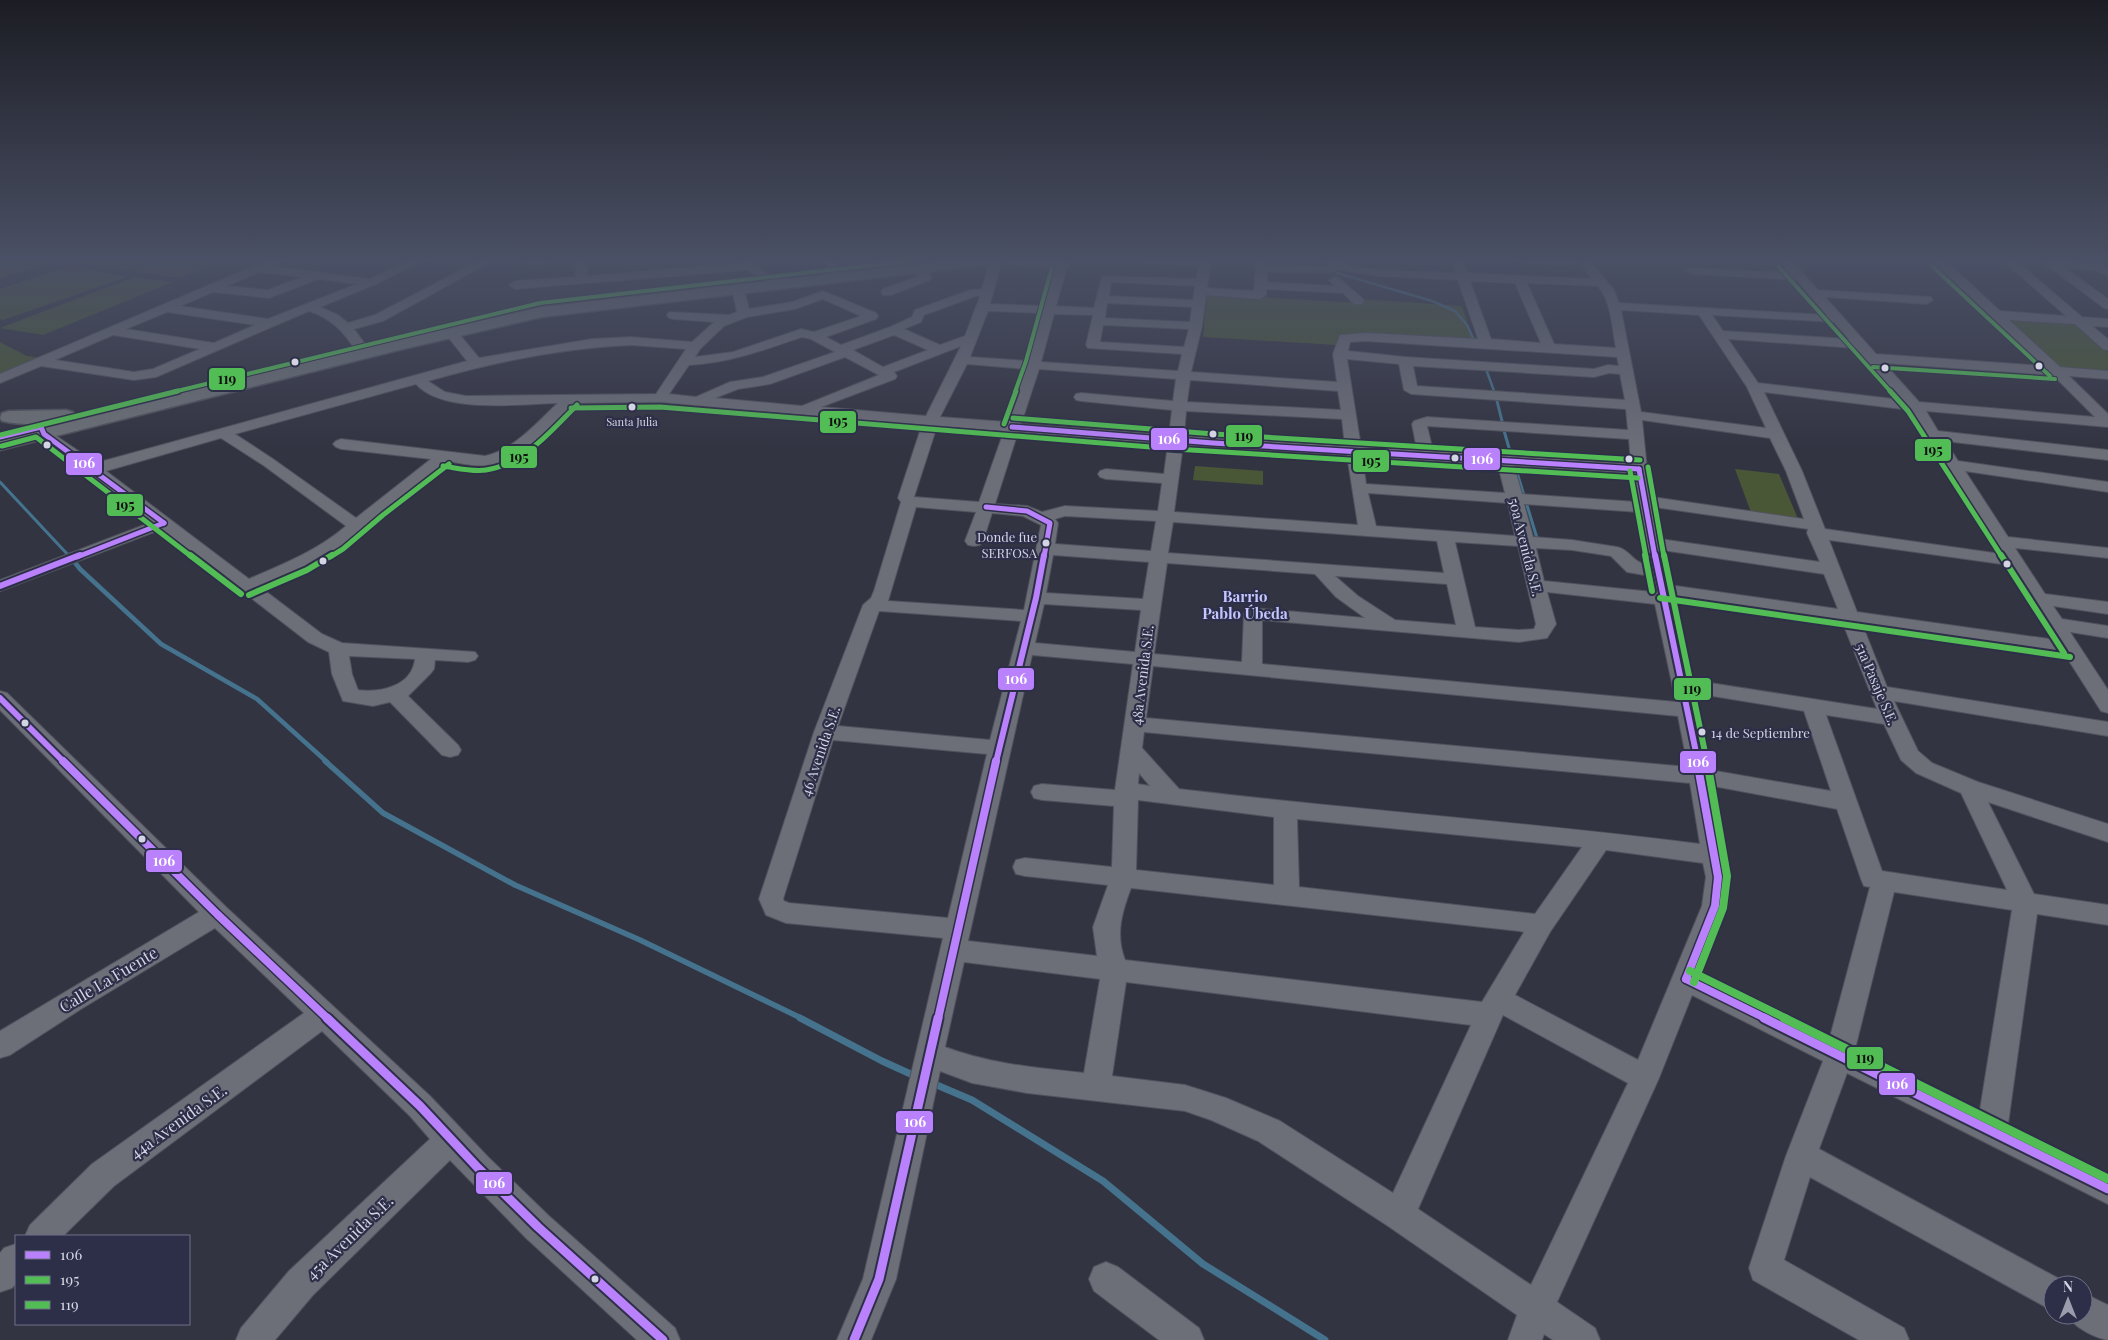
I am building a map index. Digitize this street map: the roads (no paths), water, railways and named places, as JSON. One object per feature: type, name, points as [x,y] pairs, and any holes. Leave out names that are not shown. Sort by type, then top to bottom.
[{"type":"main road","points":[[0,444],[92,414],[464,323]]},
{"type":"main road","points":[[7,422],[43,430],[494,323]]},
{"type":"main road","points":[[7,422],[92,414]]},
{"type":"main road","points":[[0,437],[7,422]]},
{"type":"street","points":[[0,379],[133,323]]},
{"type":"street","points":[[260,323],[269,324]]},
{"type":"street","points":[[41,362],[143,376],[156,374],[273,323]]},
{"type":"street","points":[[341,323],[347,327],[361,348]]},
{"type":"street","points":[[347,327],[363,323]]},
{"type":"street","points":[[660,398],[695,346],[721,323]]},
{"type":"street","points":[[815,336],[853,323]]},
{"type":"street","points":[[698,400],[735,385],[765,381],[845,351],[895,330],[907,323]]},
{"type":"street","points":[[931,421],[962,360],[977,323]]},
{"type":"street","points":[[974,541],[1046,323]]},
{"type":"street","points":[[1097,323],[1093,345],[1190,351]]},
{"type":"street","points":[[1162,323],[1196,326]]},
{"type":"street","name":"48a Avenida S.E.","points":[[1096,1088],[1115,968],[1108,950],[1106,927],[1112,905],[1124,876],[1126,795],[1131,750],[1151,604],[1171,479],[1183,377],[1196,323]]},
{"type":"street","points":[[1479,323],[1486,343]]},
{"type":"street","points":[[1538,323],[1549,347]]},
{"type":"street","points":[[1525,1340],[1536,1308],[1645,1078],[1715,906],[1718,877],[1688,710],[1661,587],[1639,470],[1634,410],[1617,323]]},
{"type":"street","name":"51a Pasaje S.E.","points":[[1712,323],[1754,387],[1794,471],[1848,616],[1879,692],[1909,755],[1924,768],[1970,788],[2108,833]]},
{"type":"street","points":[[1841,323],[1915,406],[1936,435],[2071,648],[2100,681],[2108,706]]},
{"type":"street","points":[[2006,323],[2108,423]]},
{"type":"street","points":[[2080,323],[2108,346]]},
{"type":"street","points":[[895,330],[939,350]]},
{"type":"street","points":[[112,332],[217,347]]},
{"type":"street","points":[[450,332],[476,363]]},
{"type":"street","points":[[685,361],[710,360],[736,355],[801,333],[815,336],[885,371],[890,376],[804,409]]},
{"type":"street","points":[[1721,335],[1862,344]]},
{"type":"street","points":[[1368,530],[1359,488],[1340,354],[1345,338],[1366,337],[1486,343],[1623,353]]},
{"type":"street","points":[[885,371],[971,338]]},
{"type":"street","points":[[94,470],[476,363],[592,343],[631,341],[695,346]]},
{"type":"street","points":[[1340,354],[1405,361],[1594,373],[1608,369],[1626,370]]},
{"type":"street","points":[[1874,358],[2108,375]]},
{"type":"street","points":[[962,360],[1345,387]]},
{"type":"street","points":[[1405,361],[1411,390],[1634,410],[1776,434]]},
{"type":"street","points":[[419,379],[426,388],[444,398],[466,400],[660,398],[698,400],[1176,440],[1639,470]]},
{"type":"street","points":[[1754,387],[1915,406],[2108,423]]},
{"type":"street","points":[[1081,397],[1179,406],[1348,415]]},
{"type":"street","points":[[341,444],[485,461],[503,457],[518,447],[571,399]]},
{"type":"street","name":"46 Avenida S.E.","points":[[931,421],[906,498],[909,502],[883,592],[879,601],[872,605],[825,732],[771,899],[775,908],[786,913],[957,940]]},
{"type":"street","points":[[1426,455],[1419,424],[1427,421],[1636,435]]},
{"type":"street","points":[[43,430],[315,638],[338,649],[468,656]]},
{"type":"street","points":[[223,433],[268,462],[350,521]]},
{"type":"street","points":[[1936,435],[2108,455]]},
{"type":"street","points":[[246,587],[304,562],[338,542],[350,521],[378,508],[444,457]]},
{"type":"street","name":"50a Avenida S.E.","points":[[1467,632],[1519,636],[1540,634],[1546,624],[1524,542],[1521,499],[1504,460]]},
{"type":"street","points":[[1954,465],[2108,487]]},
{"type":"street","points":[[1106,474],[1171,479]]},
{"type":"street","points":[[1359,488],[1521,499],[1646,504],[2016,561]]},
{"type":"street","points":[[854,1340],[879,1279],[999,748],[1034,607],[1050,523],[1042,517],[1027,511],[909,502]]},
{"type":"street","points":[[1042,517],[1065,511],[1165,516],[1368,530],[1607,550],[1623,556],[1628,564],[1661,587]]},
{"type":"street","points":[[0,586],[60,561],[164,523]]},
{"type":"street","points":[[1252,668],[1253,614],[1467,632],[1445,536]]},
{"type":"street","points":[[2003,542],[2108,553]]},
{"type":"street","points":[[1653,543],[1830,569]]},
{"type":"street","points":[[1046,549],[1454,579]]},
{"type":"street","points":[[1321,570],[1332,585],[1349,600],[1395,626]]},
{"type":"street","points":[[1535,585],[1661,587],[2071,648]]},
{"type":"street","points":[[2040,599],[2108,608]]},
{"type":"street","points":[[872,605],[1034,607],[1151,604]]},
{"type":"street","points":[[2056,624],[2108,632]]},
{"type":"street","points":[[1024,648],[1688,710]]},
{"type":"street","points":[[338,649],[342,674],[350,696],[373,699],[395,695],[409,685],[424,669],[426,654]]},
{"type":"street","points":[[1682,686],[1891,718]]},
{"type":"street","points":[[1879,692],[2108,729]]},
{"type":"street","points":[[395,695],[450,750]]},
{"type":"street","points":[[0,698],[217,914],[420,1106],[450,1140],[593,1279],[663,1340]]},
{"type":"street","points":[[1812,705],[1873,879],[2108,915]]},
{"type":"street","points":[[1136,724],[1699,776],[1846,802]]},
{"type":"street","points":[[825,732],[999,748]]},
{"type":"street","points":[[1131,750],[1173,797]]},
{"type":"street","points":[[1970,788],[2026,903],[1992,1130]]},
{"type":"street","points":[[1042,792],[1173,797],[1285,810],[1600,840],[1714,854]]},
{"type":"street","points":[[1285,810],[1287,896]]},
{"type":"street","points":[[1399,1215],[1493,1007],[1541,925],[1600,840]]},
{"type":"street","points":[[1024,867],[1124,876],[1541,925]]},
{"type":"street","points":[[1884,881],[1839,1055],[1801,1156],[1765,1268],[1892,1340]]},
{"type":"street","name":"Calle La Fuente","points":[[0,1046],[71,1000],[217,914]]},
{"type":"street","points":[[957,940],[1115,968],[1493,1007],[1645,1078]]},
{"type":"street","points":[[1686,979],[2108,1189]]},
{"type":"street","name":"44a Avenida S.E.","points":[[42,1235],[103,1175],[323,1015]]},
{"type":"street","points":[[925,1071],[972,1070],[1027,1080],[1185,1098],[1216,1108],[1269,1131],[1399,1215],[1583,1340]]},
{"type":"street","name":"45a Avenida S.E.","points":[[253,1340],[301,1283],[450,1140]]},
{"type":"street","points":[[1801,1156],[2043,1289]]},
{"type":"street","points":[[0,1276],[15,1261]]},
{"type":"street","points":[[1106,1279],[1187,1340]]},
{"type":"street","points":[[2093,1316],[2108,1324]]},
{"type":"waterway","points":[[1465,323],[1474,340]]},
{"type":"waterway","points":[[1486,369],[1494,391]]},
{"type":"waterway","points":[[1497,401],[1502,421]]},
{"type":"waterway","points":[[1503,427],[1511,455]]},
{"type":"waterway","points":[[1515,466],[1537,538]]},
{"type":"waterway","points":[[0,482],[70,557]]},
{"type":"waterway","points":[[69,555],[80,569],[161,644],[257,699],[327,762]]},
{"type":"waterway","points":[[325,761],[383,813],[515,885],[640,940],[803,1019]]},
{"type":"waterway","points":[[800,1018],[915,1076]]},
{"type":"waterway","points":[[932,1083],[972,1100],[1103,1181],[1203,1264],[1325,1340]]},
{"type":"place","name":"Santa Julia","points":[[632,407]]},
{"type":"place","name":"Donde fue SERFOSA","points":[[1046,543]]},
{"type":"place","name":"14 de Septiembre","points":[[1702,732]]},
{"type":"district","name":"Barrio Pablo Úbeda","points":[[1245,604]]}]
